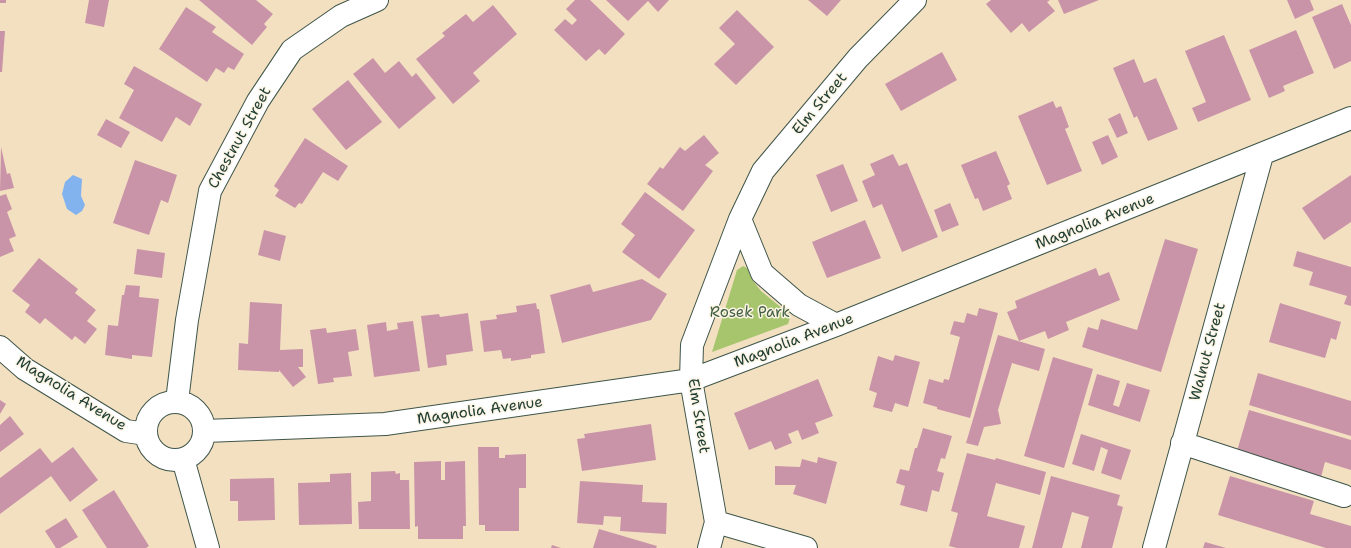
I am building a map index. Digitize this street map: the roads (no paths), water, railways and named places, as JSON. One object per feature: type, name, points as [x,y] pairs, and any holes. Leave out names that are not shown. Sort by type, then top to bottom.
[{"type":"street","name":"Chestnut Street","points":[[177,401],[187,320],[210,191],[258,101],[292,50],[341,16],[377,0]]},
{"type":"street","name":"Elm Street","points":[[709,548],[716,522],[691,380],[692,345],[740,219],[763,172],[858,58],[915,0]]},
{"type":"street","name":"Magnolia Avenue","points":[[205,431],[385,424],[691,380],[836,325],[1351,118]]},
{"type":"street","name":"Walnut Street","points":[[1154,548],[1262,155]]},
{"type":"street","points":[[740,219],[762,273],[799,305],[836,325]]},
{"type":"street","name":"Magnolia Avenue","points":[[0,347],[25,369],[126,431],[146,434]]},
{"type":"street","points":[[177,401],[191,406],[201,417],[205,431],[199,449],[192,455],[183,459],[173,460],[163,458],[152,448],[146,434],[147,424],[151,415],[158,407],[177,401]]},
{"type":"street","points":[[1182,443],[1344,496]]},
{"type":"street","points":[[183,459],[208,548]]},
{"type":"street","points":[[716,522],[806,548]]},
{"type":"water","points":[[73,175],[82,179],[81,196],[85,205],[82,211],[76,215],[67,209],[62,194],[65,182]]},
{"type":"park label","name":"Rosek Park","points":[[750,313]]}]
